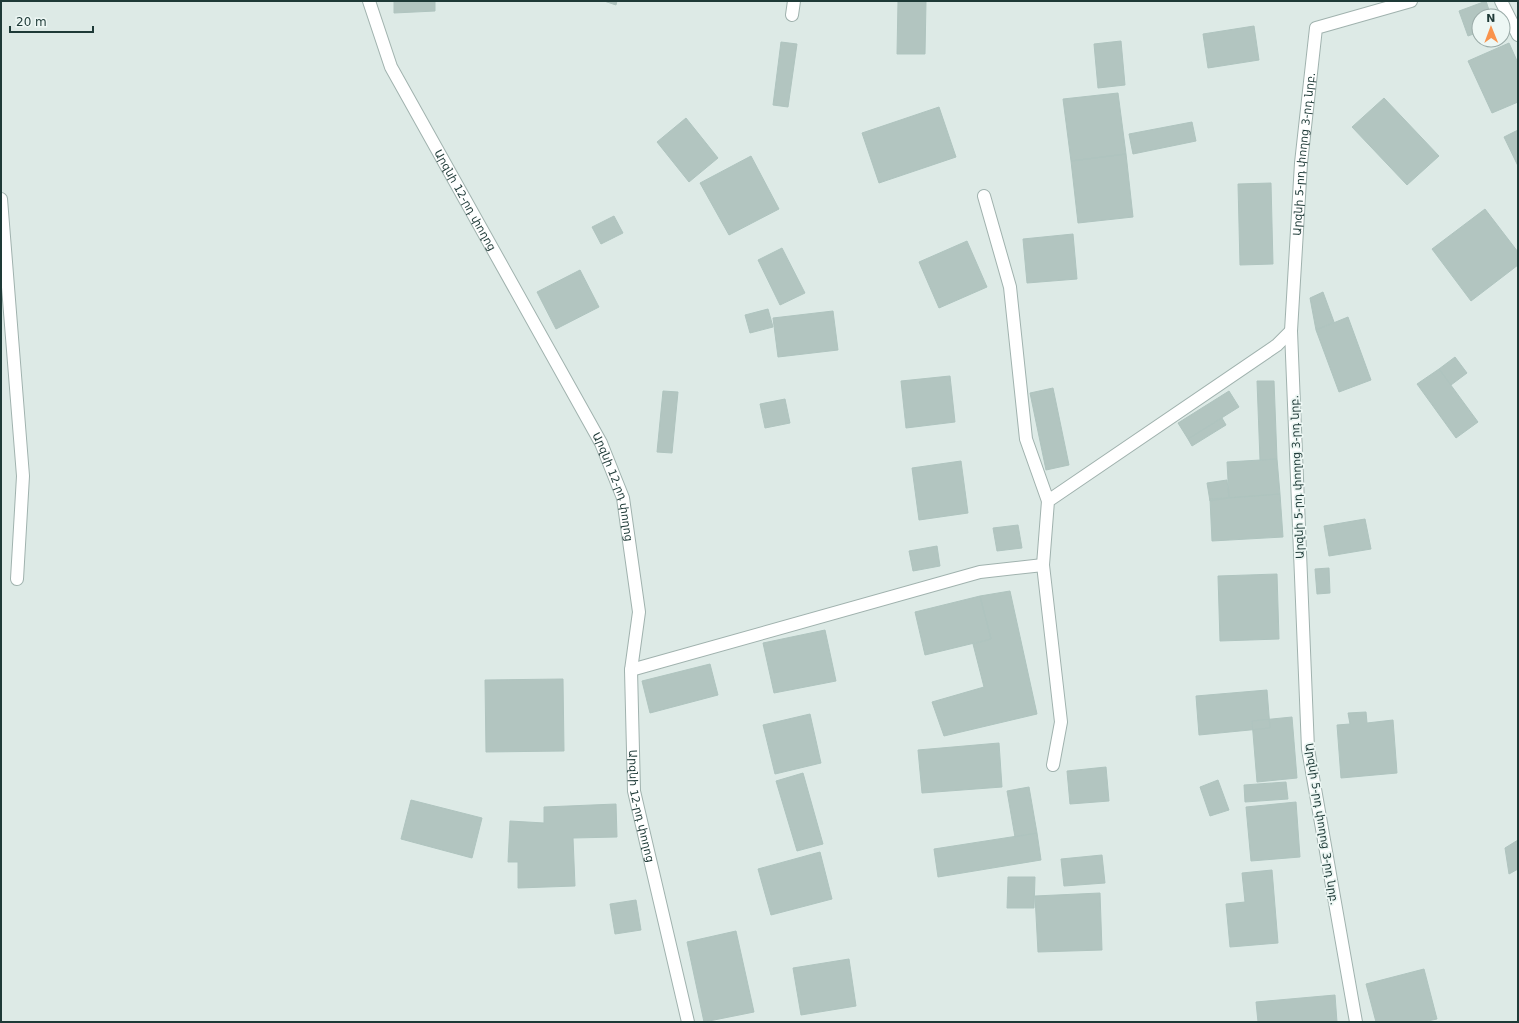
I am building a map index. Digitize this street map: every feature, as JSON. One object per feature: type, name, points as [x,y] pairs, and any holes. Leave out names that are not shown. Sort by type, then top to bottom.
[{"type":"street","name":"Արզնի 12-րդ փողոց","points":[[369,1],[391,67],[601,443],[624,498],[638,612],[631,670],[634,791],[688,1022]]},
{"type":"street","points":[[792,15],[794,1]]},
{"type":"street","name":"Արզնի 5-րդ փողոց 3-րդ նրբ․","points":[[1356,1022],[1308,748],[1291,331],[1301,163],[1316,28],[1411,1]]},
{"type":"street","points":[[1501,1],[1518,35]]},
{"type":"street","points":[[984,196],[1010,287],[1026,439],[1048,501],[1043,565],[1061,722],[1053,765]]},
{"type":"street","points":[[1,199],[23,476],[17,579]]},
{"type":"street","points":[[1048,501],[1277,345],[1291,331]]},
{"type":"street","points":[[631,670],[980,572],[1043,565]]},
{"type":"building","points":[[394,1],[435,1],[435,11],[394,13]]},
{"type":"building","points":[[604,1],[617,1],[616,5]]},
{"type":"building","points":[[898,1],[926,1],[925,54],[897,54]]},
{"type":"building","points":[[1486,1],[1488,8],[1471,8],[1471,35],[1468,36],[1459,11]]},
{"type":"building","points":[[1254,26],[1259,60],[1208,68],[1203,34]]},
{"type":"building","points":[[1121,41],[1125,85],[1098,88],[1094,44]]},
{"type":"building","points":[[781,42],[797,44],[788,107],[773,105]]},
{"type":"building","points":[[1511,47],[1518,63],[1518,102],[1492,113],[1468,61],[1498,48]]},
{"type":"building","points":[[1118,93],[1126,154],[1071,161],[1063,99]]},
{"type":"building","points":[[1384,98],[1439,156],[1407,185],[1352,127]]},
{"type":"building","points":[[939,107],[956,157],[879,183],[862,133]]},
{"type":"building","points":[[686,118],[718,158],[689,182],[657,142]]},
{"type":"building","points":[[1192,122],[1196,141],[1133,154],[1129,134]]},
{"type":"building","points":[[1518,130],[1518,166],[1504,137]]},
{"type":"building","points":[[1126,154],[1133,217],[1078,223],[1071,161]]},
{"type":"building","points":[[751,156],[779,209],[729,235],[700,183]]},
{"type":"building","points":[[1271,183],[1273,264],[1240,265],[1238,184]]},
{"type":"building","points":[[1485,209],[1518,252],[1518,265],[1471,301],[1432,249]]},
{"type":"building","points":[[614,216],[623,233],[601,244],[592,227]]},
{"type":"building","points":[[1073,234],[1077,279],[1027,283],[1023,239]]},
{"type":"building","points":[[967,241],[987,287],[939,308],[919,262]]},
{"type":"building","points":[[782,248],[805,293],[780,305],[758,260]]},
{"type":"building","points":[[580,270],[599,307],[556,329],[537,292]]},
{"type":"building","points":[[1323,292],[1334,322],[1316,330],[1310,298]]},
{"type":"building","points":[[768,309],[773,327],[750,333],[745,315]]},
{"type":"building","points":[[833,311],[838,350],[778,357],[773,318]]},
{"type":"building","points":[[1348,317],[1371,380],[1339,392],[1316,330]]},
{"type":"building","points":[[1455,357],[1467,373],[1451,385],[1439,369]]},
{"type":"building","points":[[1439,369],[1478,422],[1456,438],[1417,384]]},
{"type":"building","points":[[950,376],[955,422],[906,428],[901,381]]},
{"type":"building","points":[[1257,381],[1274,381],[1277,459],[1260,460]]},
{"type":"building","points":[[1053,388],[1069,465],[1046,470],[1030,393]]},
{"type":"building","points":[[663,391],[678,392],[672,453],[657,452]]},
{"type":"building","points":[[1229,391],[1239,407],[1188,439],[1178,423]]},
{"type":"building","points":[[785,399],[790,423],[765,428],[760,404]]},
{"type":"building","points":[[1222,418],[1226,425],[1192,446],[1188,439]]},
{"type":"building","points":[[1277,459],[1280,494],[1229,498],[1227,462]]},
{"type":"building","points":[[961,461],[968,513],[919,520],[912,468]]},
{"type":"building","points":[[1227,480],[1229,498],[1210,501],[1207,483]]},
{"type":"building","points":[[1280,494],[1283,537],[1212,541],[1210,499]]},
{"type":"building","points":[[1365,519],[1371,549],[1329,556],[1324,526]]},
{"type":"building","points":[[1018,525],[1022,548],[997,551],[993,528]]},
{"type":"building","points":[[937,546],[940,566],[913,571],[909,551]]},
{"type":"building","points":[[1329,568],[1330,593],[1317,594],[1315,569]]},
{"type":"building","points":[[1277,574],[1279,639],[1220,641],[1218,576]]},
{"type":"building","points":[[1010,591],[1037,714],[944,736],[932,702],[984,687],[973,644],[991,639],[980,596]]},
{"type":"building","points":[[980,596],[991,639],[925,655],[915,612]]},
{"type":"building","points":[[825,630],[836,681],[774,693],[763,643]]},
{"type":"building","points":[[710,664],[718,695],[650,713],[642,681]]},
{"type":"building","points":[[563,679],[564,751],[486,752],[485,680]]},
{"type":"building","points":[[1267,690],[1270,728],[1199,735],[1196,696]]},
{"type":"building","points":[[1366,712],[1367,723],[1393,720],[1397,773],[1341,778],[1337,725],[1350,724],[1348,713]]},
{"type":"building","points":[[810,714],[821,763],[775,774],[763,725]]},
{"type":"building","points":[[1292,717],[1297,778],[1257,782],[1252,721]]},
{"type":"building","points":[[999,743],[1002,787],[922,793],[918,750]]},
{"type":"building","points":[[1106,767],[1109,801],[1070,804],[1067,771]]},
{"type":"building","points":[[803,773],[823,844],[797,851],[776,781]]},
{"type":"building","points":[[1218,780],[1229,810],[1210,816],[1200,787]]},
{"type":"building","points":[[1286,782],[1288,799],[1245,802],[1244,785]]},
{"type":"building","points":[[1029,787],[1037,833],[1015,837],[1007,791]]},
{"type":"building","points":[[411,800],[482,818],[472,858],[401,839]]},
{"type":"building","points":[[1296,802],[1300,857],[1251,861],[1246,807]]},
{"type":"building","points":[[616,804],[617,837],[573,838],[575,886],[518,888],[518,862],[508,862],[510,821],[544,823],[544,807]]},
{"type":"building","points":[[1037,833],[1041,860],[938,877],[934,849]]},
{"type":"building","points":[[1518,840],[1518,869],[1509,874],[1505,848]]},
{"type":"building","points":[[820,852],[832,899],[771,915],[758,869]]},
{"type":"building","points":[[1102,855],[1105,883],[1064,886],[1061,859]]},
{"type":"building","points":[[1272,870],[1278,943],[1230,947],[1226,904],[1245,902],[1242,873]]},
{"type":"building","points":[[1008,877],[1035,877],[1034,908],[1007,908]]},
{"type":"building","points":[[1100,893],[1102,950],[1038,952],[1035,896]]},
{"type":"building","points":[[636,900],[641,930],[615,934],[610,904]]},
{"type":"building","points":[[736,931],[754,1012],[704,1022],[687,942]]},
{"type":"building","points":[[849,959],[856,1006],[801,1015],[793,968]]},
{"type":"building","points":[[1424,969],[1437,1019],[1423,1022],[1376,1022],[1366,984]]},
{"type":"building","points":[[1335,995],[1337,1022],[1258,1022],[1256,1002]]}]
